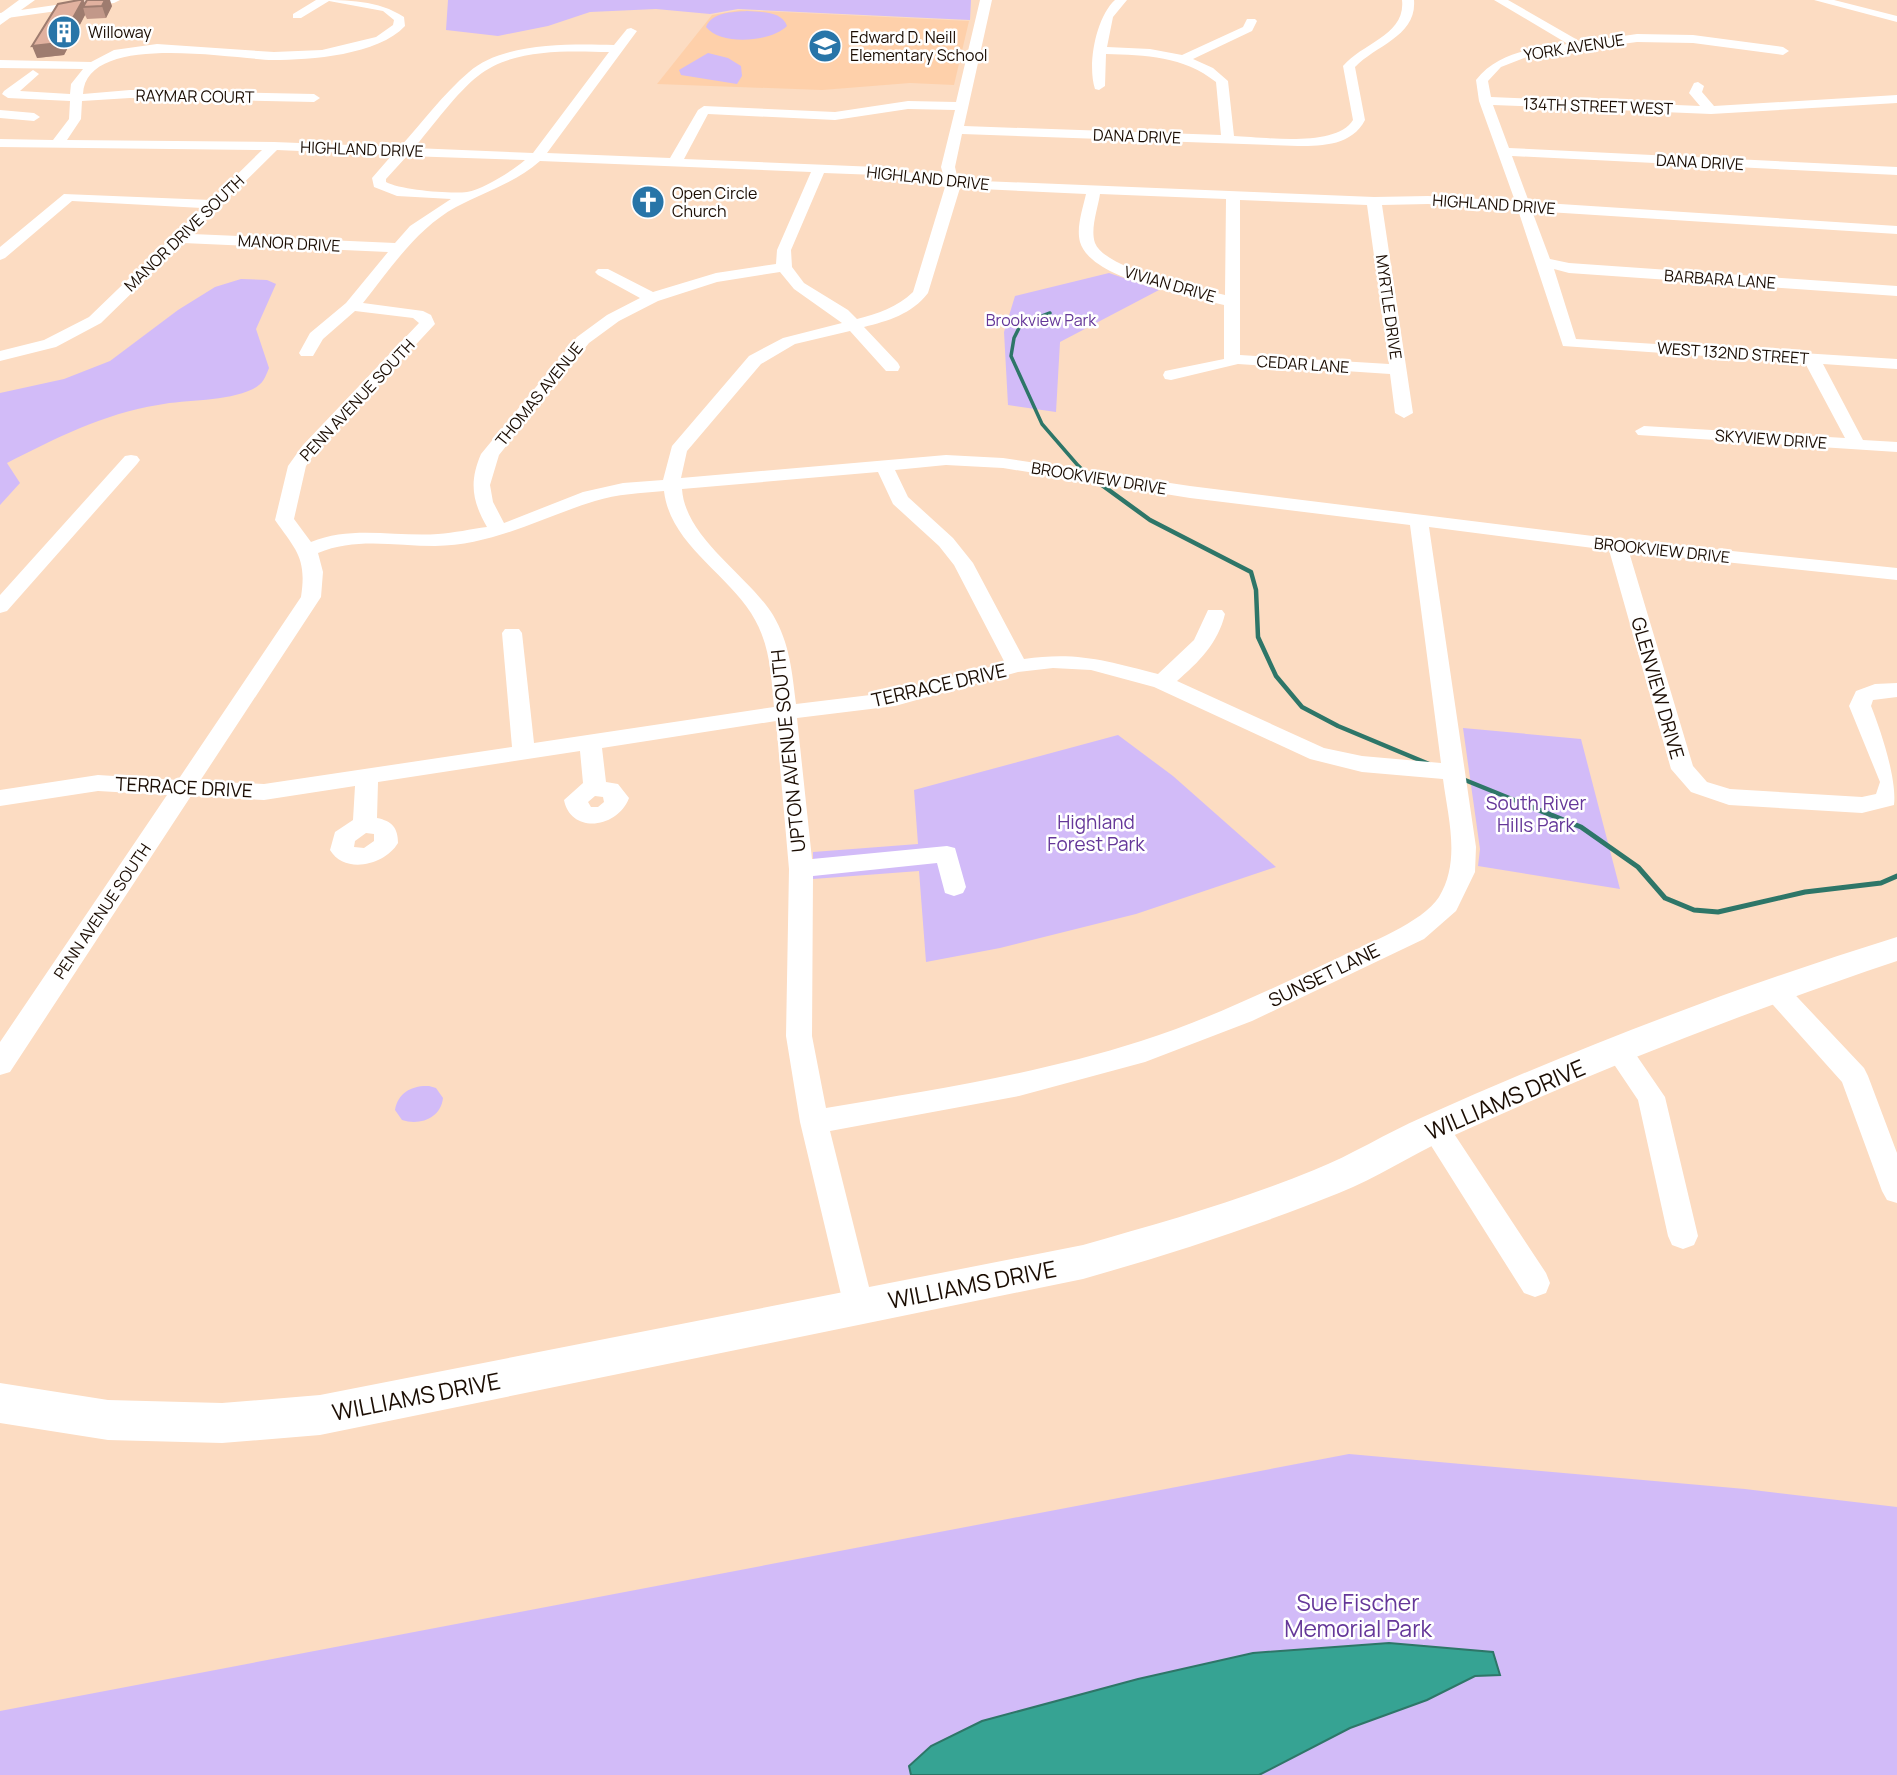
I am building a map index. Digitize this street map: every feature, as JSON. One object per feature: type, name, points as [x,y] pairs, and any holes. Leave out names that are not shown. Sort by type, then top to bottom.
[{"type":"main road","name":"WILLIAMS DRIVE","points":[[0,1403],[108,1420],[222,1423],[320,1415],[1083,1262],[1200,1229],[1329,1181],[1435,1128],[1618,1051],[1774,989],[1897,949]]},
{"type":"street","points":[[36,0],[54,2]]},
{"type":"street","points":[[8,10],[73,0]]},
{"type":"street","points":[[8,10],[114,0]]},
{"type":"street","points":[[297,16],[324,0]]},
{"type":"street","points":[[57,144],[75,119],[78,84],[93,66],[118,53],[145,48],[274,56],[322,54],[372,43],[393,33],[399,26],[400,19],[386,8],[334,0]]},
{"type":"street","name":"UPTON AVENUE SOUTH","points":[[859,1307],[814,1122],[799,1036],[801,869],[780,653],[770,626],[753,601],[684,527],[676,510],[672,466],[678,450],[755,360],[789,341],[898,312],[920,293],[953,190],[948,167],[986,0]]},
{"type":"street","points":[[1099,86],[1105,19],[1111,8],[1121,0]]},
{"type":"street","name":"DANA DRIVE","points":[[957,130],[1317,142],[1341,137],[1356,129],[1359,121],[1349,66],[1359,54],[1401,28],[1409,19],[1411,10],[1408,0]]},
{"type":"street","points":[[1500,0],[1578,45]]},
{"type":"street","points":[[1820,0],[1897,19]]},
{"type":"street","points":[[1185,58],[1248,29],[1251,21]]},
{"type":"street","points":[[307,353],[316,336],[352,306],[415,229],[431,216],[517,174],[537,157],[631,31]]},
{"type":"street","name":"YORK AVENUE","points":[[1485,101],[1482,80],[1497,64],[1527,53],[1578,45],[1667,37],[1783,51]]},
{"type":"street","points":[[471,197],[384,188],[379,184],[379,178],[474,73],[491,62],[545,49],[617,50]]},
{"type":"street","points":[[1102,50],[1150,52],[1185,58],[1209,68],[1222,81],[1228,140]]},
{"type":"street","points":[[0,64],[93,66]]},
{"type":"street","points":[[3,93],[33,74]]},
{"type":"street","name":"134TH STREET WEST","points":[[1698,86],[1695,93],[1711,110]]},
{"type":"street","name":"RAYMAR COURT","points":[[3,93],[76,98],[130,94],[313,98]]},
{"type":"street","name":"134TH STREET WEST","points":[[1485,101],[1711,110],[1897,99]]},
{"type":"street","points":[[1485,101],[1544,262]]},
{"type":"street","points":[[675,162],[704,110],[835,116],[908,105],[963,106]]},
{"type":"street","points":[[0,114],[34,117]]},
{"type":"street","name":"HIGHLAND DRIVE","points":[[0,143],[274,145],[877,171],[952,184],[1374,201],[1428,200],[1897,230]]},
{"type":"street","name":"MANOR DRIVE SOUTH","points":[[0,356],[50,344],[95,320],[274,145]]},
{"type":"street","name":"DANA DRIVE","points":[[1503,152],[1897,172]]},
{"type":"street","points":[[819,169],[784,250],[784,267],[799,286],[842,313],[892,367]]},
{"type":"street","name":"VIVIAN DRIVE","points":[[1094,190],[1087,239],[1089,248],[1097,256],[1126,272],[1232,302]]},
{"type":"street","points":[[1232,359],[1233,195]]},
{"type":"street","points":[[0,255],[69,197],[213,204]]},
{"type":"street","name":"MYRTLE DRIVE","points":[[1374,201],[1404,413]]},
{"type":"street","name":"MANOR DRIVE","points":[[179,239],[399,248]]},
{"type":"street","name":"BARBARA LANE","points":[[1544,262],[1569,268],[1897,291]]},
{"type":"street","name":"WEST 132ND STREET","points":[[1544,262],[1569,343],[1897,364]]},
{"type":"street","name":"THOMAS AVENUE","points":[[499,531],[484,506],[480,490],[482,472],[490,454],[583,340],[612,318],[652,298],[716,278],[784,267]]},
{"type":"street","points":[[603,272],[652,298]]},
{"type":"street","name":"PENN AVENUE SOUTH","points":[[0,1064],[311,597],[316,572],[308,550],[284,520],[297,466],[309,449],[427,324],[425,318],[417,314],[352,306]]},
{"type":"street","points":[[1811,358],[1857,444]]},
{"type":"street","name":"CEDAR LANE","points":[[1171,375],[1231,363],[1232,359],[1398,370]]},
{"type":"street","name":"SKYVIEW DRIVE","points":[[1644,431],[1897,447]]},
{"type":"street","points":[[0,607],[131,460]]},
{"type":"street","name":"BROOKVIEW DRIVE","points":[[308,550],[327,541],[366,537],[437,540],[499,531],[590,496],[673,484],[946,460],[1003,463],[1190,492],[1617,545],[1897,573]]},
{"type":"street","points":[[884,465],[900,500],[946,542],[963,562],[1017,666]]},
{"type":"street","name":"SUNSET LANE","points":[[814,1122],[1019,1084],[1145,1051],[1243,1014],[1415,932],[1447,905],[1463,872],[1464,847],[1419,521]]},
{"type":"street","name":"GLENVIEW DRIVE","points":[[1617,545],[1682,769],[1699,787],[1729,797],[1862,805],[1886,799],[1891,782],[1860,706],[1864,696],[1875,691],[1897,690]]},
{"type":"street","points":[[1162,682],[1198,651],[1213,630],[1215,614]]},
{"type":"street","points":[[512,633],[524,752]]},
{"type":"street","name":"TERRACE DRIVE","points":[[0,798],[98,783],[264,792],[786,712],[895,699],[1017,666],[1052,661],[1091,663],[1162,682],[1318,754],[1362,764],[1454,772]]},
{"type":"street","points":[[590,741],[595,788]]},
{"type":"street","points":[[365,825],[367,776]]},
{"type":"street","points":[[801,869],[947,854],[954,887]]},
{"type":"street","points":[[1774,989],[1854,1076],[1897,1191]]},
{"type":"street","points":[[1618,1051],[1651,1097],[1683,1236]]},
{"type":"street","points":[[1435,1128],[1535,1283]]},
{"type":"shaded area","name":"Edward D. Neill Elementary School","points":[[740,10],[969,21],[954,85],[910,83],[822,90],[657,84],[712,15]]},
{"type":"green space","points":[[448,0],[971,0],[970,20],[738,9],[710,14],[656,9],[590,12],[548,26],[498,36],[446,30]]},
{"type":"green space","points":[[747,11],[776,15],[781,17],[787,26],[770,36],[746,40],[723,37],[706,27],[718,16]]},
{"type":"green space","points":[[708,53],[728,58],[741,66],[742,76],[737,84],[681,75],[679,70]]},
{"type":"green space","name":"Brookview Park","points":[[1109,273],[1159,290],[1060,342],[1056,412],[1008,405],[1004,332],[1015,296]]},
{"type":"green space","points":[[241,279],[267,280],[276,284],[256,329],[269,368],[259,385],[231,396],[170,403],[118,414],[62,436],[7,463],[20,483],[0,505],[0,393],[64,379],[110,361],[178,310],[215,287]]},
{"type":"green space","name":"South River Hills Park","points":[[1463,728],[1581,739],[1620,889],[1478,866],[1480,849]]},
{"type":"green space","name":"Highland Forest Park","points":[[1118,735],[1173,776],[1276,867],[1136,914],[1000,948],[926,962],[919,871],[813,879],[813,852],[918,844],[914,790]]},
{"type":"green space","points":[[412,1088],[436,1088],[443,1098],[438,1111],[422,1121],[402,1120],[395,1110],[399,1099]]},
{"type":"green space","name":"Sue Fischer Memorial Park","points":[[1349,1454],[1745,1489],[1897,1507],[1897,1775],[0,1775],[0,1711]]},
{"type":"water","points":[[1389,1643],[1493,1652],[1500,1675],[1475,1676],[1427,1700],[1350,1728],[1259,1775],[911,1775],[909,1766],[931,1746],[982,1721],[1138,1679],[1253,1653]]},
{"type":"building","points":[[83,0],[59,43],[32,46],[58,4]]},
{"type":"building","points":[[87,0],[105,0],[102,6],[83,7]]},
{"type":"waterway","points":[[1050,313],[1021,324],[1014,338],[1011,356],[1042,424],[1081,469]]},
{"type":"waterway","points":[[1081,469],[1087,475]]},
{"type":"waterway","points":[[1095,480],[1150,520],[1251,572],[1256,590],[1258,637],[1276,676],[1302,707],[1338,726],[1429,764]]},
{"type":"waterway","points":[[1460,778],[1524,804]]},
{"type":"waterway","points":[[1519,802],[1581,827],[1638,867],[1665,898],[1694,910],[1718,912],[1805,892],[1881,883],[1897,876]]},
{"type":"place","name":"Willoway","points":[[64,32]]},
{"type":"place","name":"Edward D. Neill Elementary School","points":[[825,46]]},
{"type":"place","name":"Open Circle Church","points":[[648,202]]}]
